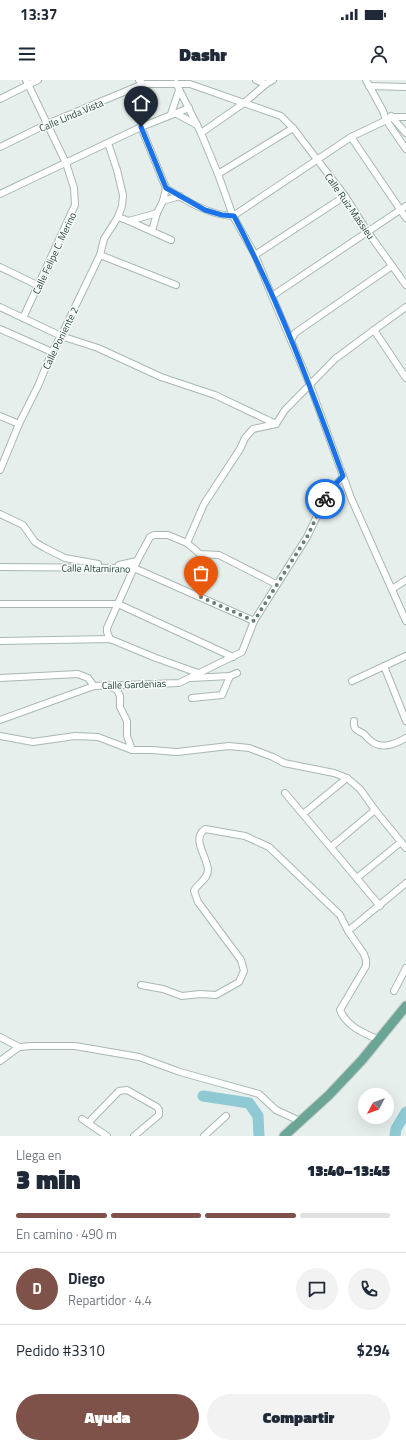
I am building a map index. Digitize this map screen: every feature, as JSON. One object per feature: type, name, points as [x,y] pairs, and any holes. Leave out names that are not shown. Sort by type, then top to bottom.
[{"type":"main road","points":[[284,1136],[329,1095],[379,1040],[406,1006]]},
{"type":"street","points":[[0,100],[27,82],[38,80]]},
{"type":"street","points":[[256,80],[266,84]]},
{"type":"street","points":[[201,133],[244,104],[266,84],[273,80]]},
{"type":"street","name":"Calle Felipe C. Merino","points":[[23,318],[75,205],[74,188],[66,163],[27,82]]},
{"type":"street","name":"Calle Ruiz Massieu","points":[[141,82],[190,84],[281,116],[293,128],[345,196],[367,231],[406,286]]},
{"type":"street","name":"Calle Linda Vista","points":[[0,147],[47,124],[141,82]]},
{"type":"street","points":[[176,83],[201,133],[234,216],[255,256],[291,340],[310,385],[351,498],[406,621]]},
{"type":"street","points":[[368,83],[406,87]]},
{"type":"street","points":[[368,83],[406,149]]},
{"type":"street","points":[[173,114],[179,90]]},
{"type":"street","points":[[0,194],[141,127],[189,108]]},
{"type":"street","points":[[173,114],[197,125]]},
{"type":"street","points":[[166,188],[205,210],[222,215],[234,216],[351,137],[389,119],[406,118]]},
{"type":"street","points":[[389,119],[406,133]]},
{"type":"street","points":[[141,127],[166,188],[152,231]]},
{"type":"street","points":[[218,174],[293,128]]},
{"type":"street","points":[[351,137],[406,218]]},
{"type":"street","name":"Calle Poniente 2","points":[[0,470],[2,458],[100,255],[104,239],[118,217],[122,206],[123,195],[108,143]]},
{"type":"street","points":[[163,201],[180,196]]},
{"type":"street","points":[[255,256],[345,196]]},
{"type":"street","points":[[272,296],[406,206]]},
{"type":"street","points":[[129,222],[157,213]]},
{"type":"street","points":[[118,217],[171,240]]},
{"type":"street","points":[[100,255],[176,285]]},
{"type":"street","points":[[291,340],[295,333],[392,266]]},
{"type":"street","points":[[0,267],[39,286]]},
{"type":"street","points":[[0,307],[61,336],[98,348],[161,376],[216,395],[276,424]]},
{"type":"street","points":[[187,543],[204,504],[240,449],[245,438],[253,429],[276,424],[285,410],[335,359],[406,308]]},
{"type":"street","points":[[0,329],[52,352]]},
{"type":"street","points":[[374,330],[406,378]]},
{"type":"street","points":[[0,416],[18,424]]},
{"type":"street","points":[[254,621],[307,537],[329,491],[343,476]]},
{"type":"street","points":[[0,514],[23,524],[35,542],[65,558],[96,564],[119,565],[137,561]]},
{"type":"street","points":[[110,639],[106,632],[107,628],[137,561],[150,538],[154,535],[168,535],[187,543],[200,554],[219,555],[276,584]]},
{"type":"street","name":"Calle Altamirano","points":[[0,567],[134,568],[254,621]]},
{"type":"street","points":[[392,589],[406,580]]},
{"type":"street","points":[[0,604],[118,604],[233,657]]},
{"type":"street","name":"Calle Gardenias","points":[[0,720],[94,686],[179,683],[242,652],[254,621]]},
{"type":"street","points":[[0,641],[110,639],[198,673]]},
{"type":"street","points":[[352,681],[406,656]]},
{"type":"street","points":[[384,666],[406,721]]},
{"type":"street","points":[[188,678],[230,676],[237,673]]},
{"type":"street","points":[[0,678],[78,674],[88,678],[94,686]]},
{"type":"street","points":[[192,698],[222,695],[230,676]]},
{"type":"street","points":[[106,685],[117,690],[120,696],[120,707],[127,721],[127,736],[132,750]]},
{"type":"street","points":[[354,720],[356,730],[364,734],[372,742],[384,746],[399,742],[406,738]]},
{"type":"street","points":[[0,736],[33,742],[75,736],[98,737],[132,750],[177,752],[229,746],[249,748],[284,763],[334,772],[347,778],[360,789],[406,848]]},
{"type":"street","points":[[303,814],[347,778]]},
{"type":"street","points":[[285,793],[380,906]]},
{"type":"street","points":[[331,847],[375,810]]},
{"type":"street","points":[[141,985],[163,989],[182,996],[200,994],[216,995],[239,982],[244,971],[241,960],[198,902],[194,891],[197,885],[206,878],[208,871],[198,838],[200,832],[205,829],[245,836],[269,846],[340,915],[348,931],[364,954],[366,960],[366,966],[340,1010],[343,1016],[355,1029],[379,1040]]},
{"type":"street","points":[[357,878],[401,842]]},
{"type":"street","points":[[348,931],[406,883]]},
{"type":"street","points":[[394,991],[406,968]]},
{"type":"street","points":[[0,1037],[18,1047],[75,1046],[139,1057],[180,1072],[259,1094],[276,1110],[300,1121]]},
{"type":"street","points":[[0,1061],[18,1047]]},
{"type":"street","points":[[88,1123],[119,1091],[127,1090],[157,1107],[159,1110],[159,1115],[134,1136]]},
{"type":"street","points":[[204,1136],[226,1116]]},
{"type":"street","points":[[82,1119],[107,1136]]},
{"type":"waterway","points":[[203,1096],[249,1103],[258,1116],[259,1136]]},
{"type":"waterway","points":[[395,1136],[396,1129],[406,1112]]},
{"type":"way so far","points":[[201,597],[254,621],[307,537],[325,499]]},
{"type":"route","points":[[141,127],[166,188],[205,210],[222,215],[234,216],[255,256],[310,385],[343,476],[329,491],[325,499]]}]
